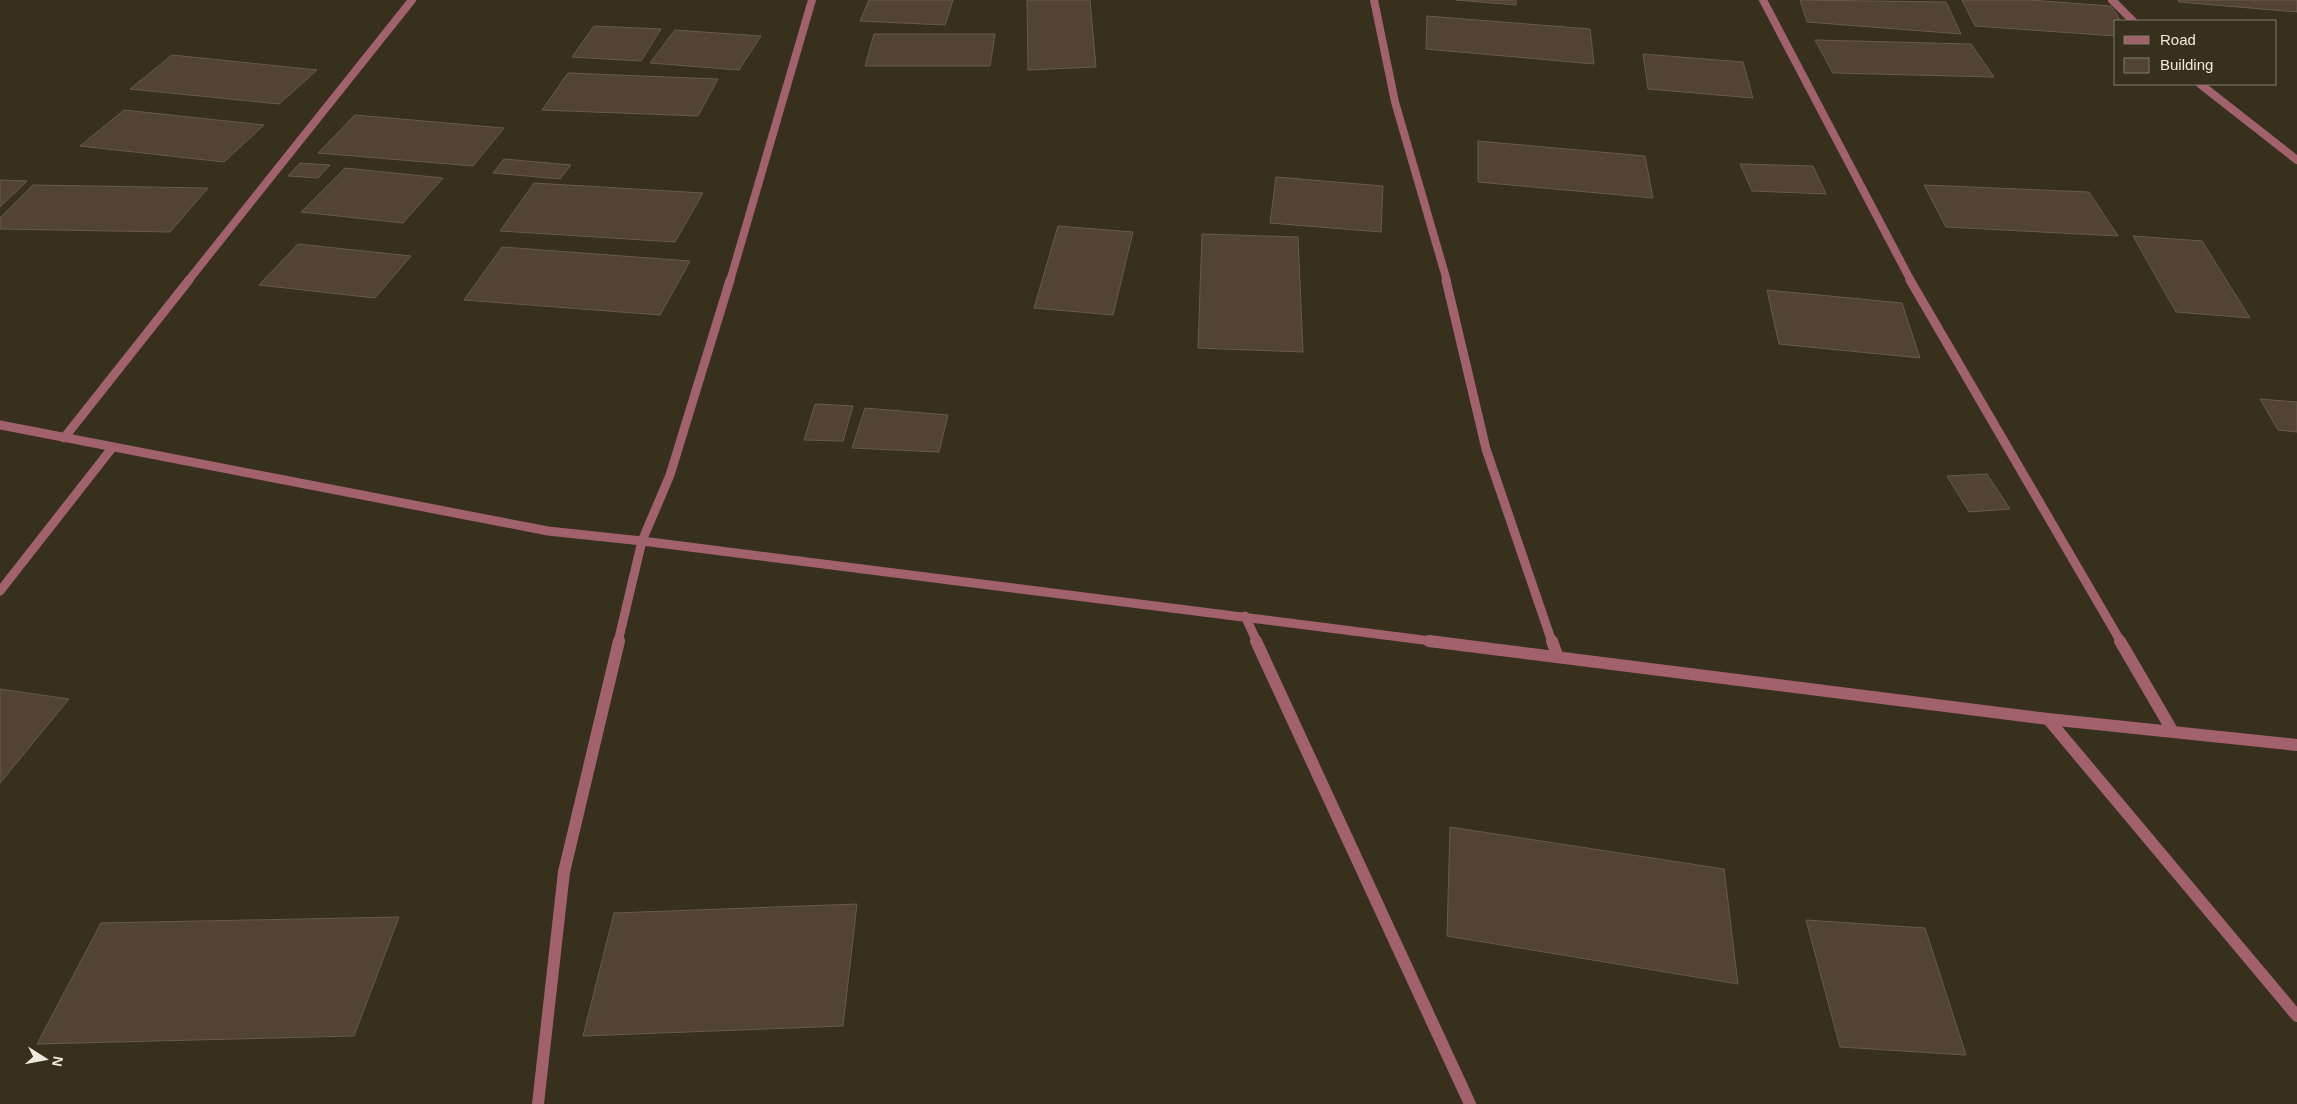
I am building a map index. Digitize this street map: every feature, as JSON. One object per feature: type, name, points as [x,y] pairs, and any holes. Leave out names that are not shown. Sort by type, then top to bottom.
[{"type":"street","points":[[64,438],[412,0]]},
{"type":"street","points":[[538,1104],[564,872],[642,541],[670,475],[751,213],[812,0]]},
{"type":"street","points":[[1374,0],[1395,102],[1446,279],[1486,449],[1557,655]]},
{"type":"street","points":[[1762,0],[1913,285],[2173,732]]},
{"type":"street","points":[[2112,0],[2132,20]]},
{"type":"street","points":[[2201,85],[2297,160]]},
{"type":"street","points":[[0,425],[548,531],[1245,616],[2048,718],[2297,745]]},
{"type":"street","points":[[0,591],[112,448]]},
{"type":"street","points":[[1245,616],[1470,1104]]},
{"type":"street","points":[[2048,718],[2297,1016]]},
{"type":"building","points":[[869,0],[953,0],[945,25],[860,21]]},
{"type":"building","points":[[1027,0],[1090,0],[1096,67],[1028,70]]},
{"type":"building","points":[[1456,0],[1516,0],[1516,5]]},
{"type":"building","points":[[1800,0],[1946,2],[1961,34],[1807,22]]},
{"type":"building","points":[[1962,0],[2029,0],[2111,6],[2120,20],[2114,20],[2114,36],[1975,26]]},
{"type":"building","points":[[2178,0],[2297,0],[2297,12],[2179,2]]},
{"type":"building","points":[[1427,16],[1590,29],[1594,64],[1426,49]]},
{"type":"building","points":[[594,26],[661,29],[641,61],[572,57]]},
{"type":"building","points":[[675,30],[761,36],[739,70],[650,63]]},
{"type":"building","points":[[874,34],[995,34],[990,66],[865,66]]},
{"type":"building","points":[[1815,40],[1971,44],[1994,77],[1833,73]]},
{"type":"building","points":[[1643,54],[1743,62],[1753,98],[1648,89]]},
{"type":"building","points":[[172,55],[317,70],[279,104],[130,89]]},
{"type":"building","points":[[568,73],[718,79],[698,116],[542,110]]},
{"type":"building","points":[[124,110],[264,125],[224,162],[80,146]]},
{"type":"building","points":[[355,115],[504,128],[473,166],[318,153]]},
{"type":"building","points":[[1478,141],[1645,156],[1653,198],[1478,182]]},
{"type":"building","points":[[504,159],[571,165],[560,179],[493,173]]},
{"type":"building","points":[[300,163],[330,165],[318,178],[288,176]]},
{"type":"building","points":[[1740,164],[1813,166],[1826,194],[1752,191]]},
{"type":"building","points":[[345,168],[443,178],[403,223],[301,212]]},
{"type":"building","points":[[1276,177],[1383,186],[1381,232],[1270,223]]},
{"type":"building","points":[[0,180],[27,181],[0,207]]},
{"type":"building","points":[[534,183],[703,193],[675,242],[500,231]]},
{"type":"building","points":[[33,185],[208,188],[170,232],[0,229],[0,218]]},
{"type":"building","points":[[1924,185],[2089,192],[2118,236],[1946,227]]},
{"type":"building","points":[[1058,226],[1133,232],[1113,315],[1034,308]]},
{"type":"building","points":[[1202,234],[1298,237],[1303,352],[1198,348]]},
{"type":"building","points":[[2133,236],[2202,241],[2250,318],[2176,312]]},
{"type":"building","points":[[298,244],[411,256],[375,298],[259,285]]},
{"type":"building","points":[[502,247],[690,261],[660,315],[464,300]]},
{"type":"building","points":[[1767,290],[1902,303],[1920,358],[1779,344]]},
{"type":"building","points":[[2260,399],[2297,402],[2297,432],[2278,430]]},
{"type":"building","points":[[815,404],[853,406],[843,441],[804,440]]},
{"type":"building","points":[[865,408],[948,415],[939,452],[852,448]]},
{"type":"building","points":[[1987,474],[2010,509],[1969,512],[1947,476]]},
{"type":"building","points":[[0,689],[69,699],[0,783]]},
{"type":"building","points":[[1450,827],[1724,869],[1738,984],[1447,936]]},
{"type":"building","points":[[857,904],[843,1026],[583,1036],[614,913]]},
{"type":"building","points":[[399,917],[354,1036],[37,1044],[101,923]]},
{"type":"building","points":[[1806,920],[1925,928],[1966,1055],[1840,1047]]}]
